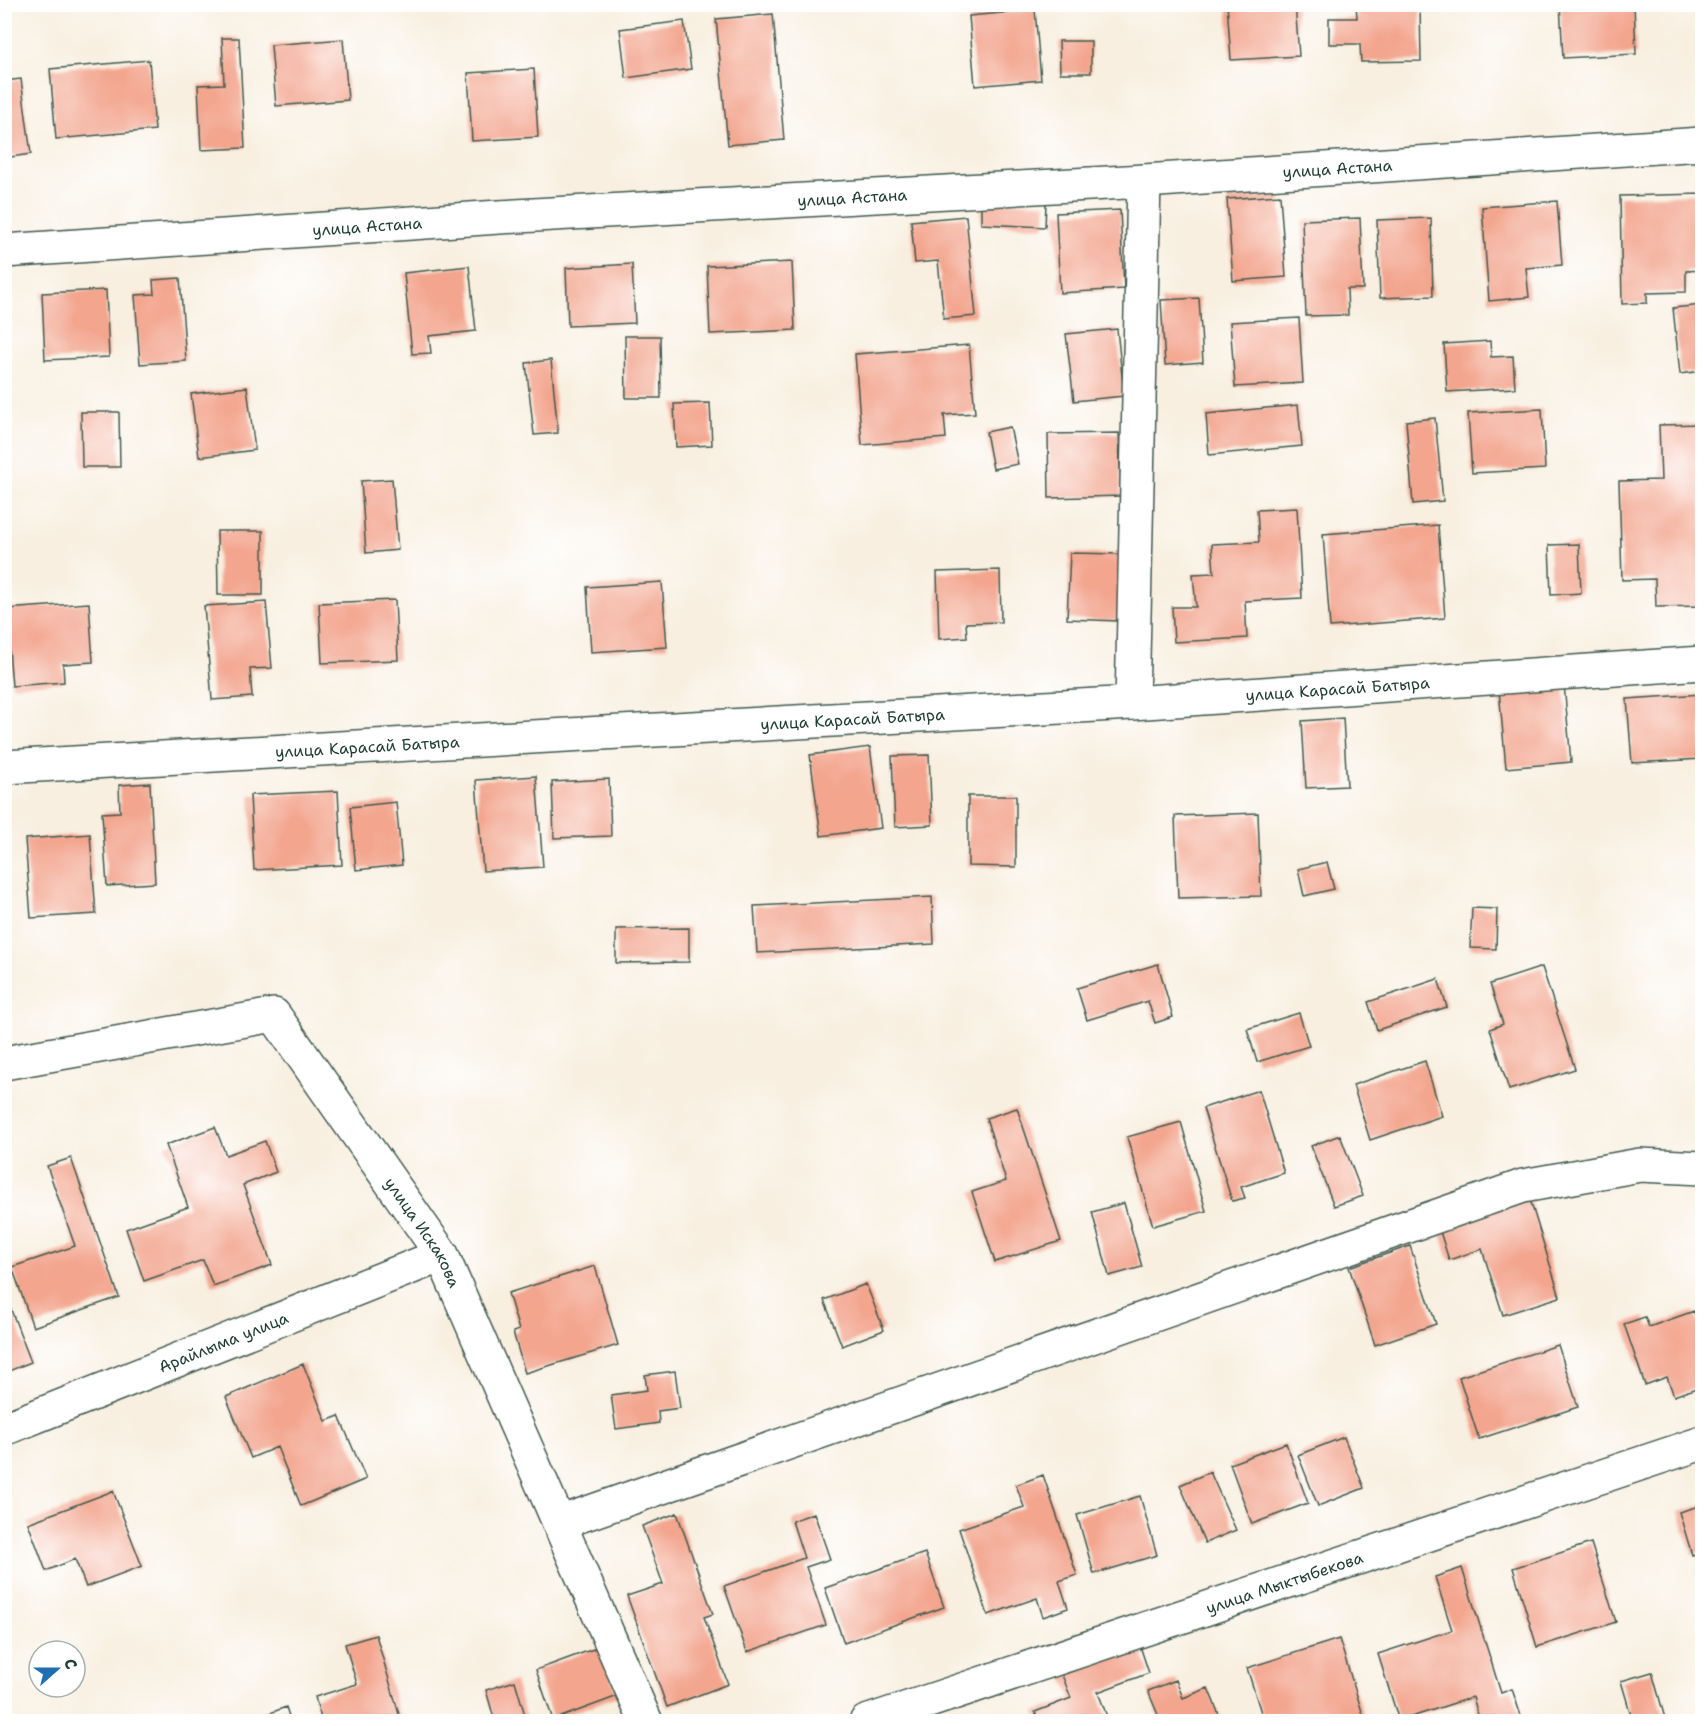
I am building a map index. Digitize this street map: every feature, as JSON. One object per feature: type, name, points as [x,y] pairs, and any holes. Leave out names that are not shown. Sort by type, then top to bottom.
[{"type":"street","name":"улица Астана","points":[[4,251],[511,216],[1144,181],[1702,144]]},
{"type":"street","points":[[1132,703],[1144,181]]},
{"type":"street","name":"улица Карасай Батыра","points":[[4,768],[1132,703],[1702,663]]},
{"type":"street","name":"улица Искакова","points":[[4,1063],[274,1015],[442,1255],[646,1722]]},
{"type":"street","points":[[559,1523],[1522,1186],[1640,1165],[1702,1168]]},
{"type":"street","name":"Арайлыма улица","points":[[4,1429],[442,1255]]},
{"type":"street","name":"улица Мыктыбекова","points":[[866,1722],[1702,1443]]},
{"type":"building","points":[[1227,4],[1295,4],[1299,56],[1231,60]]},
{"type":"building","points":[[1356,4],[1420,4],[1421,61],[1361,62],[1360,44],[1329,44],[1329,18],[1357,18]]},
{"type":"building","points":[[1560,4],[1634,4],[1636,54],[1563,58]]},
{"type":"building","points":[[1035,10],[1041,80],[975,86],[969,16]]},
{"type":"building","points":[[773,14],[784,140],[728,145],[716,19]]},
{"type":"building","points":[[684,21],[691,69],[626,78],[620,29]]},
{"type":"building","points":[[222,38],[239,38],[245,148],[201,150],[198,85],[224,84]]},
{"type":"building","points":[[343,39],[348,100],[276,106],[271,45]]},
{"type":"building","points":[[1059,41],[1091,41],[1091,73],[1060,73]]},
{"type":"building","points":[[149,60],[155,130],[56,139],[50,69]]},
{"type":"building","points":[[534,69],[538,137],[472,141],[468,73]]},
{"type":"building","points":[[21,79],[31,154],[4,158],[4,81]]},
{"type":"building","points":[[1702,194],[1702,270],[1686,271],[1686,292],[1647,293],[1647,303],[1622,304],[1620,196]]},
{"type":"building","points":[[1280,195],[1286,277],[1233,281],[1227,199]]},
{"type":"building","points":[[981,201],[1046,203],[1045,227],[981,224]]},
{"type":"building","points":[[1557,201],[1562,265],[1526,268],[1529,297],[1489,301],[1482,207]]},
{"type":"building","points":[[1120,210],[1124,289],[1060,293],[1056,213]]},
{"type":"building","points":[[966,216],[976,316],[944,319],[938,261],[915,263],[911,221]]},
{"type":"building","points":[[1360,218],[1363,289],[1347,289],[1348,315],[1306,316],[1302,220]]},
{"type":"building","points":[[1431,218],[1433,296],[1380,298],[1377,220]]},
{"type":"building","points":[[792,262],[795,330],[710,334],[707,266]]},
{"type":"building","points":[[632,264],[635,323],[568,326],[566,268]]},
{"type":"building","points":[[469,266],[476,331],[429,336],[431,353],[412,354],[404,273]]},
{"type":"building","points":[[180,278],[186,361],[140,364],[135,295],[154,294],[153,280]]},
{"type":"building","points":[[106,290],[109,357],[45,360],[42,293]]},
{"type":"building","points":[[1199,298],[1203,362],[1165,365],[1161,300]]},
{"type":"building","points":[[1702,305],[1702,371],[1680,374],[1673,308]]},
{"type":"building","points":[[1299,318],[1303,383],[1235,387],[1230,322]]},
{"type":"building","points":[[1117,329],[1124,396],[1074,401],[1066,334]]},
{"type":"building","points":[[625,336],[660,336],[661,398],[626,398]]},
{"type":"building","points":[[1490,341],[1491,357],[1513,356],[1515,388],[1447,392],[1444,344]]},
{"type":"building","points":[[969,345],[975,413],[944,415],[946,438],[862,445],[855,354]]},
{"type":"building","points":[[551,360],[558,433],[534,435],[526,363]]},
{"type":"building","points":[[247,387],[255,450],[199,457],[191,394]]},
{"type":"building","points":[[710,403],[712,445],[676,447],[674,404]]},
{"type":"building","points":[[1298,405],[1302,446],[1209,455],[1206,414]]},
{"type":"building","points":[[1542,409],[1545,469],[1472,473],[1468,413]]},
{"type":"building","points":[[81,412],[119,412],[120,467],[82,467]]},
{"type":"building","points":[[1435,418],[1443,501],[1413,504],[1406,421]]},
{"type":"building","points":[[1702,424],[1702,606],[1656,607],[1655,579],[1622,580],[1619,481],[1661,480],[1659,425]]},
{"type":"building","points":[[1010,427],[1018,464],[993,469],[986,432]]},
{"type":"building","points":[[1119,433],[1121,496],[1049,498],[1048,434]]},
{"type":"building","points":[[392,479],[398,550],[366,553],[361,481]]},
{"type":"building","points":[[1297,508],[1302,598],[1245,601],[1247,638],[1174,642],[1172,607],[1196,607],[1193,574],[1214,573],[1212,544],[1259,542],[1257,510]]},
{"type":"building","points":[[1438,525],[1445,618],[1330,627],[1323,534]]},
{"type":"building","points":[[217,531],[263,531],[263,595],[218,595]]},
{"type":"building","points":[[1579,544],[1581,593],[1551,595],[1549,545]]},
{"type":"building","points":[[1070,553],[1121,554],[1119,621],[1067,619]]},
{"type":"building","points":[[1000,570],[1001,622],[966,623],[967,637],[939,639],[937,572]]},
{"type":"building","points":[[662,582],[667,647],[591,652],[587,587]]},
{"type":"building","points":[[395,600],[398,660],[322,663],[319,603]]},
{"type":"building","points":[[266,602],[272,668],[250,669],[252,697],[212,700],[204,606]]},
{"type":"building","points":[[89,603],[93,662],[63,664],[64,682],[12,686],[6,609]]},
{"type":"building","points":[[1564,684],[1571,762],[1506,768],[1499,690]]},
{"type":"building","points":[[1702,694],[1702,759],[1632,763],[1627,699]]},
{"type":"building","points":[[1343,718],[1347,786],[1306,788],[1302,721]]},
{"type":"building","points":[[870,747],[881,828],[821,836],[810,755]]},
{"type":"building","points":[[929,755],[932,825],[895,827],[892,756]]},
{"type":"building","points":[[536,776],[543,867],[483,871],[476,780]]},
{"type":"building","points":[[609,779],[611,836],[554,838],[552,782]]},
{"type":"building","points":[[150,783],[155,883],[107,886],[102,813],[120,812],[119,785]]},
{"type":"building","points":[[338,791],[342,865],[254,870],[250,795]]},
{"type":"building","points":[[968,796],[1016,796],[1016,867],[968,866]]},
{"type":"building","points":[[396,802],[402,865],[356,870],[350,807]]},
{"type":"building","points":[[1258,813],[1261,896],[1178,898],[1175,816]]},
{"type":"building","points":[[90,834],[96,914],[31,918],[25,839]]},
{"type":"building","points":[[1327,862],[1334,889],[1304,896],[1298,869]]},
{"type":"building","points":[[932,897],[934,944],[757,953],[754,906]]},
{"type":"building","points":[[1472,908],[1497,909],[1496,949],[1470,948]]},
{"type":"building","points":[[689,928],[689,962],[616,963],[616,929]]},
{"type":"building","points":[[1158,964],[1173,1017],[1155,1023],[1148,1001],[1087,1020],[1077,988]]},
{"type":"building","points":[[1542,967],[1575,1069],[1509,1090],[1490,1029],[1503,1024],[1490,984]]},
{"type":"building","points":[[1438,979],[1447,1007],[1377,1030],[1368,1002]]},
{"type":"building","points":[[1299,1013],[1309,1046],[1257,1062],[1247,1029]]},
{"type":"building","points":[[1425,1061],[1442,1116],[1370,1140],[1353,1085]]},
{"type":"building","points":[[1259,1090],[1284,1173],[1241,1187],[1245,1198],[1232,1201],[1203,1108]]},
{"type":"building","points":[[1017,1108],[1061,1241],[995,1262],[972,1192],[1006,1181],[986,1118]]},
{"type":"building","points":[[1181,1122],[1206,1211],[1153,1226],[1127,1137]]},
{"type":"building","points":[[215,1127],[226,1155],[265,1141],[276,1172],[243,1185],[272,1265],[213,1286],[203,1260],[144,1281],[126,1229],[188,1207],[166,1145]]},
{"type":"building","points":[[1340,1135],[1363,1196],[1334,1206],[1311,1146]]},
{"type":"building","points":[[71,1158],[119,1297],[33,1327],[12,1267],[75,1246],[47,1166]]},
{"type":"building","points":[[1528,1193],[1560,1297],[1503,1315],[1482,1249],[1449,1260],[1437,1222]]},
{"type":"building","points":[[1124,1203],[1142,1267],[1109,1276],[1092,1212]]},
{"type":"building","points":[[1410,1246],[1436,1324],[1375,1345],[1349,1267]]},
{"type":"building","points":[[595,1266],[618,1345],[525,1373],[513,1332],[519,1330],[508,1293]]},
{"type":"building","points":[[866,1284],[884,1330],[842,1346],[824,1300]]},
{"type":"building","points":[[8,1302],[31,1362],[4,1373],[4,1303]]},
{"type":"building","points":[[1694,1311],[1702,1335],[1702,1386],[1674,1396],[1667,1377],[1645,1385],[1624,1324],[1645,1317],[1649,1327]]},
{"type":"building","points":[[1558,1345],[1578,1407],[1479,1439],[1459,1377]]},
{"type":"building","points":[[303,1364],[326,1421],[339,1416],[366,1479],[301,1506],[277,1447],[251,1458],[226,1397]]},
{"type":"building","points":[[675,1371],[680,1408],[658,1411],[659,1423],[616,1429],[611,1395],[647,1390],[645,1375]]},
{"type":"building","points":[[1344,1437],[1364,1488],[1318,1506],[1298,1455]]},
{"type":"building","points":[[1286,1443],[1308,1503],[1252,1524],[1230,1464]]},
{"type":"building","points":[[1210,1472],[1236,1530],[1205,1543],[1180,1485]]},
{"type":"building","points":[[1043,1475],[1077,1575],[1059,1581],[1068,1608],[1043,1617],[1037,1598],[988,1615],[959,1529],[1024,1507],[1016,1485]]},
{"type":"building","points":[[113,1491],[142,1566],[86,1587],[75,1559],[46,1571],[28,1523]]},
{"type":"building","points":[[1140,1496],[1157,1555],[1094,1574],[1077,1515]]},
{"type":"building","points":[[1702,1505],[1702,1552],[1692,1555],[1679,1512]]},
{"type":"building","points":[[677,1513],[713,1614],[704,1617],[728,1684],[667,1707],[627,1596],[663,1584],[642,1526]]},
{"type":"building","points":[[814,1513],[830,1559],[806,1567],[826,1625],[747,1652],[724,1586],[804,1558],[792,1521]]},
{"type":"building","points":[[1591,1543],[1616,1622],[1537,1647],[1513,1568]]},
{"type":"building","points":[[925,1553],[944,1607],[844,1643],[825,1588]]},
{"type":"building","points":[[1462,1568],[1501,1693],[1512,1689],[1523,1722],[1480,1722],[1473,1697],[1399,1721],[1378,1654],[1452,1630],[1435,1577]]},
{"type":"building","points":[[376,1635],[401,1721],[322,1722],[315,1697],[357,1684],[345,1644]]},
{"type":"building","points":[[1339,1639],[1365,1721],[1264,1722],[1247,1668]]},
{"type":"building","points":[[1140,1646],[1149,1673],[1098,1692],[1109,1722],[1039,1722],[1035,1712],[1071,1698],[1062,1675]]},
{"type":"building","points":[[599,1647],[618,1696],[553,1720],[536,1670]]},
{"type":"building","points":[[1652,1672],[1666,1722],[1633,1722],[1621,1681]]},
{"type":"building","points":[[1176,1680],[1183,1698],[1208,1688],[1222,1722],[1161,1722],[1148,1691]]},
{"type":"building","points":[[515,1681],[527,1722],[495,1722],[486,1690]]},
{"type":"building","points":[[286,1707],[291,1722],[249,1722],[249,1721]]}]
